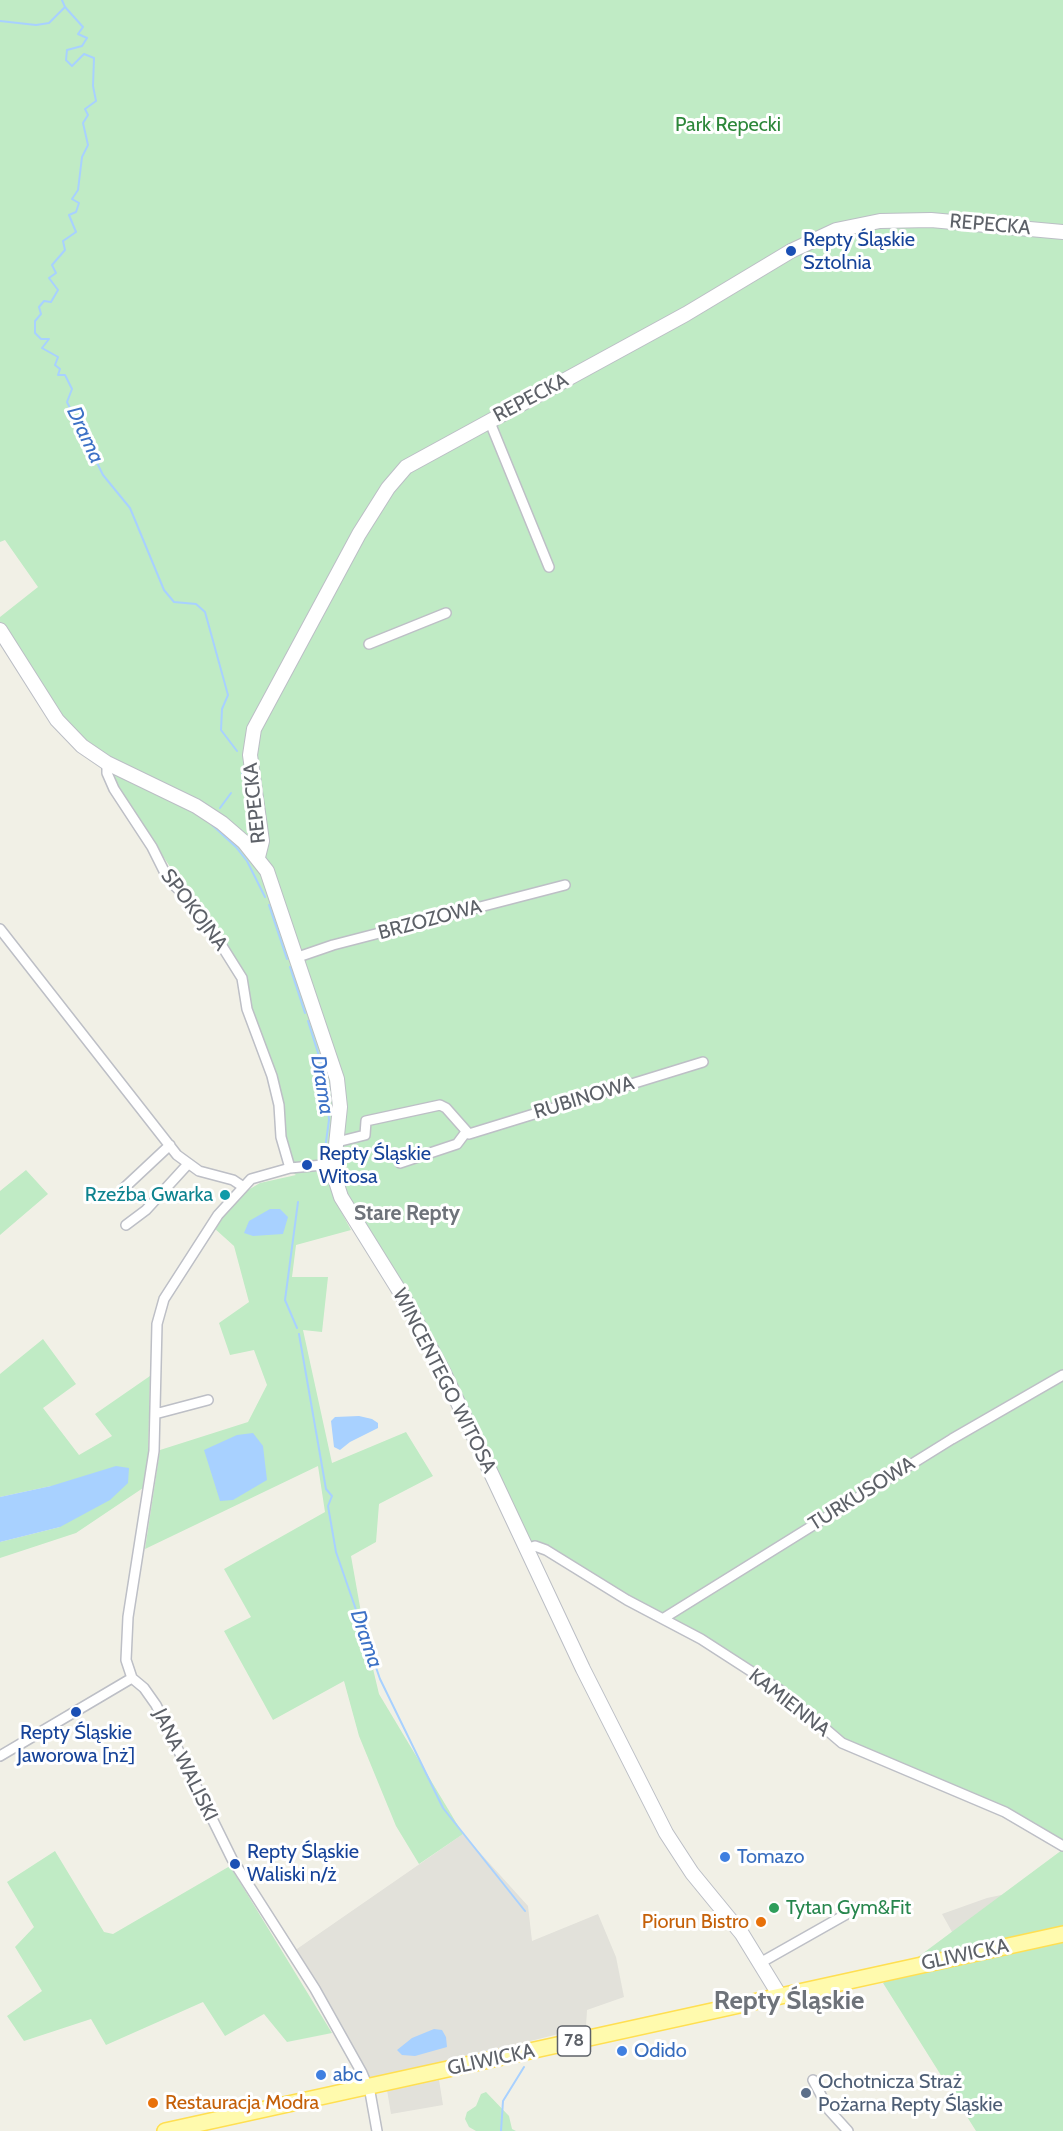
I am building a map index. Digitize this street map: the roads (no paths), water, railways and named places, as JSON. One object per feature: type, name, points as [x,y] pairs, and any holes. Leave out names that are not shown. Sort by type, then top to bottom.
[{"type":"main road","name":"GLIWICKA","points":[[165,2131],[1063,1934]]},
{"type":"street","name":"REPECKA","points":[[258,857],[262,842],[252,785],[249,746],[260,716],[359,534],[388,488],[414,461],[686,314],[791,251],[836,231],[880,221],[931,220],[1063,232]]},
{"type":"street","points":[[489,420],[549,567]]},
{"type":"street","points":[[369,644],[446,614]]},
{"type":"street","name":"WINCENTEGO WITOSA","points":[[0,630],[57,720],[81,746],[107,763],[196,806],[222,823],[258,857],[274,890],[337,1080],[340,1107],[334,1164],[335,1178],[341,1197],[405,1300],[433,1351],[526,1549],[666,1833],[692,1873],[742,1934],[780,1996]]},
{"type":"street","name":"SPOKOJNA","points":[[107,763],[107,773],[114,789],[152,847],[168,879],[200,911],[242,978],[247,1009],[274,1086],[281,1137],[290,1168]]},
{"type":"street","name":"BRZOZOWA","points":[[298,960],[301,956],[333,945],[565,885]]},
{"type":"street","points":[[0,929],[170,1145],[188,1164],[199,1171],[233,1180],[242,1186]]},
{"type":"street","name":"RUBINOWA","points":[[400,1163],[457,1144],[466,1132],[469,1134],[703,1062]]},
{"type":"street","points":[[337,1142],[365,1135],[366,1121],[440,1105],[446,1108],[466,1132]]},
{"type":"street","points":[[123,1189],[170,1145]]},
{"type":"street","points":[[126,1225],[146,1210],[188,1164]]},
{"type":"street","points":[[0,1756],[132,1678],[126,1660],[125,1642],[154,1451],[159,1311],[182,1267],[218,1215],[242,1186],[261,1175],[290,1168],[334,1164]]},
{"type":"street","name":"TURKUSOWA","points":[[664,1618],[942,1445],[1063,1375]]},
{"type":"street","points":[[155,1414],[208,1400]]},
{"type":"street","name":"KAMIENNA","points":[[526,1549],[535,1546],[546,1550],[627,1600],[664,1618],[780,1690],[842,1743],[1005,1812],[1063,1845]]},
{"type":"street","name":"JANA WALISKI","points":[[132,1678],[144,1688],[156,1705],[232,1859],[315,1989],[368,2087],[377,2131]]},
{"type":"street","points":[[760,1963],[859,1907]]},
{"type":"street","points":[[813,2080],[824,2103],[848,2131]]},
{"type":"water","points":[[270,1209],[280,1209],[288,1217],[283,1234],[253,1236],[244,1233],[249,1221]]},
{"type":"water","points":[[359,1416],[372,1419],[378,1423],[378,1428],[350,1442],[340,1450],[334,1447],[331,1421],[335,1417]]},
{"type":"water","points":[[253,1433],[263,1446],[267,1480],[233,1500],[220,1501],[204,1450],[237,1435]]},
{"type":"water","points":[[116,1466],[129,1468],[128,1483],[110,1500],[60,1527],[0,1542],[0,1497],[51,1486]]},
{"type":"water","points":[[434,2029],[442,2030],[446,2037],[447,2047],[415,2056],[402,2055],[397,2050],[412,2038]]},
{"type":"waterway","name":"Drama","points":[[62,0],[65,7],[83,27],[78,34],[87,38],[82,46],[67,50],[66,60],[72,66],[84,54],[94,58],[93,86],[96,101],[85,109],[88,115],[83,123],[88,145],[82,157],[78,190],[72,199],[79,203],[76,212],[69,215],[76,232],[63,241],[65,250],[52,265],[56,273],[49,278],[58,290],[51,302],[44,301],[39,307],[41,314],[35,321],[35,333],[41,339],[49,339],[42,348],[58,357],[55,365],[60,369],[58,375],[65,375],[72,389],[67,402],[103,475],[130,508],[164,590],[174,602],[196,604],[205,612],[228,695],[222,709],[221,730],[237,751]]},
{"type":"waterway","points":[[0,21],[36,25],[49,23],[65,7]]},
{"type":"waterway","name":"Drama","points":[[220,808],[231,793]]},
{"type":"waterway","name":"Drama","points":[[210,823],[236,847],[247,861],[265,897]]},
{"type":"waterway","name":"Drama","points":[[269,905],[287,959]]},
{"type":"waterway","name":"Drama","points":[[290,967],[305,1013]]},
{"type":"waterway","name":"Drama","points":[[308,1021],[325,1075],[329,1120],[325,1149]]},
{"type":"waterway","name":"Drama","points":[[297,1328],[285,1300],[298,1202]]},
{"type":"waterway","name":"Drama","points":[[299,1334],[326,1489],[332,1496],[328,1506],[336,1552],[380,1679],[443,1808],[525,1911]]},
{"type":"waterway","name":"Drama","points":[[501,2131],[503,2101],[524,2067]]},
{"type":"place","name":"Repty Śląskie Sztolnia","points":[[791,251]]},
{"type":"place","name":"Repty Śląskie Witosa","points":[[307,1165]]},
{"type":"place","name":"Rzeźba Gwarka","points":[[225,1195]]},
{"type":"place","name":"Repty Śląskie Jaworowa [nż]","points":[[76,1712]]},
{"type":"place","name":"Tomazo","points":[[725,1857]]},
{"type":"place","name":"Repty Śląskie Waliski n/ż","points":[[235,1864]]},
{"type":"place","name":"Tytan Gym&Fit","points":[[774,1908]]},
{"type":"place","name":"Piorun Bistro","points":[[761,1922]]},
{"type":"place","name":"Odido","points":[[622,2051]]},
{"type":"place","name":"abc","points":[[321,2075]]},
{"type":"place","name":"Ochotnicza Straż Pożarna Repty Śląskie","points":[[806,2093]]},
{"type":"place","name":"Restauracja Modra","points":[[153,2103]]},
{"type":"district","name":"Stare Repty","points":[[407,1214]]},
{"type":"district","name":"Repty Śląskie","points":[[789,2001]]},
{"type":"park label","name":"Park Repecki","points":[[728,125]]}]
